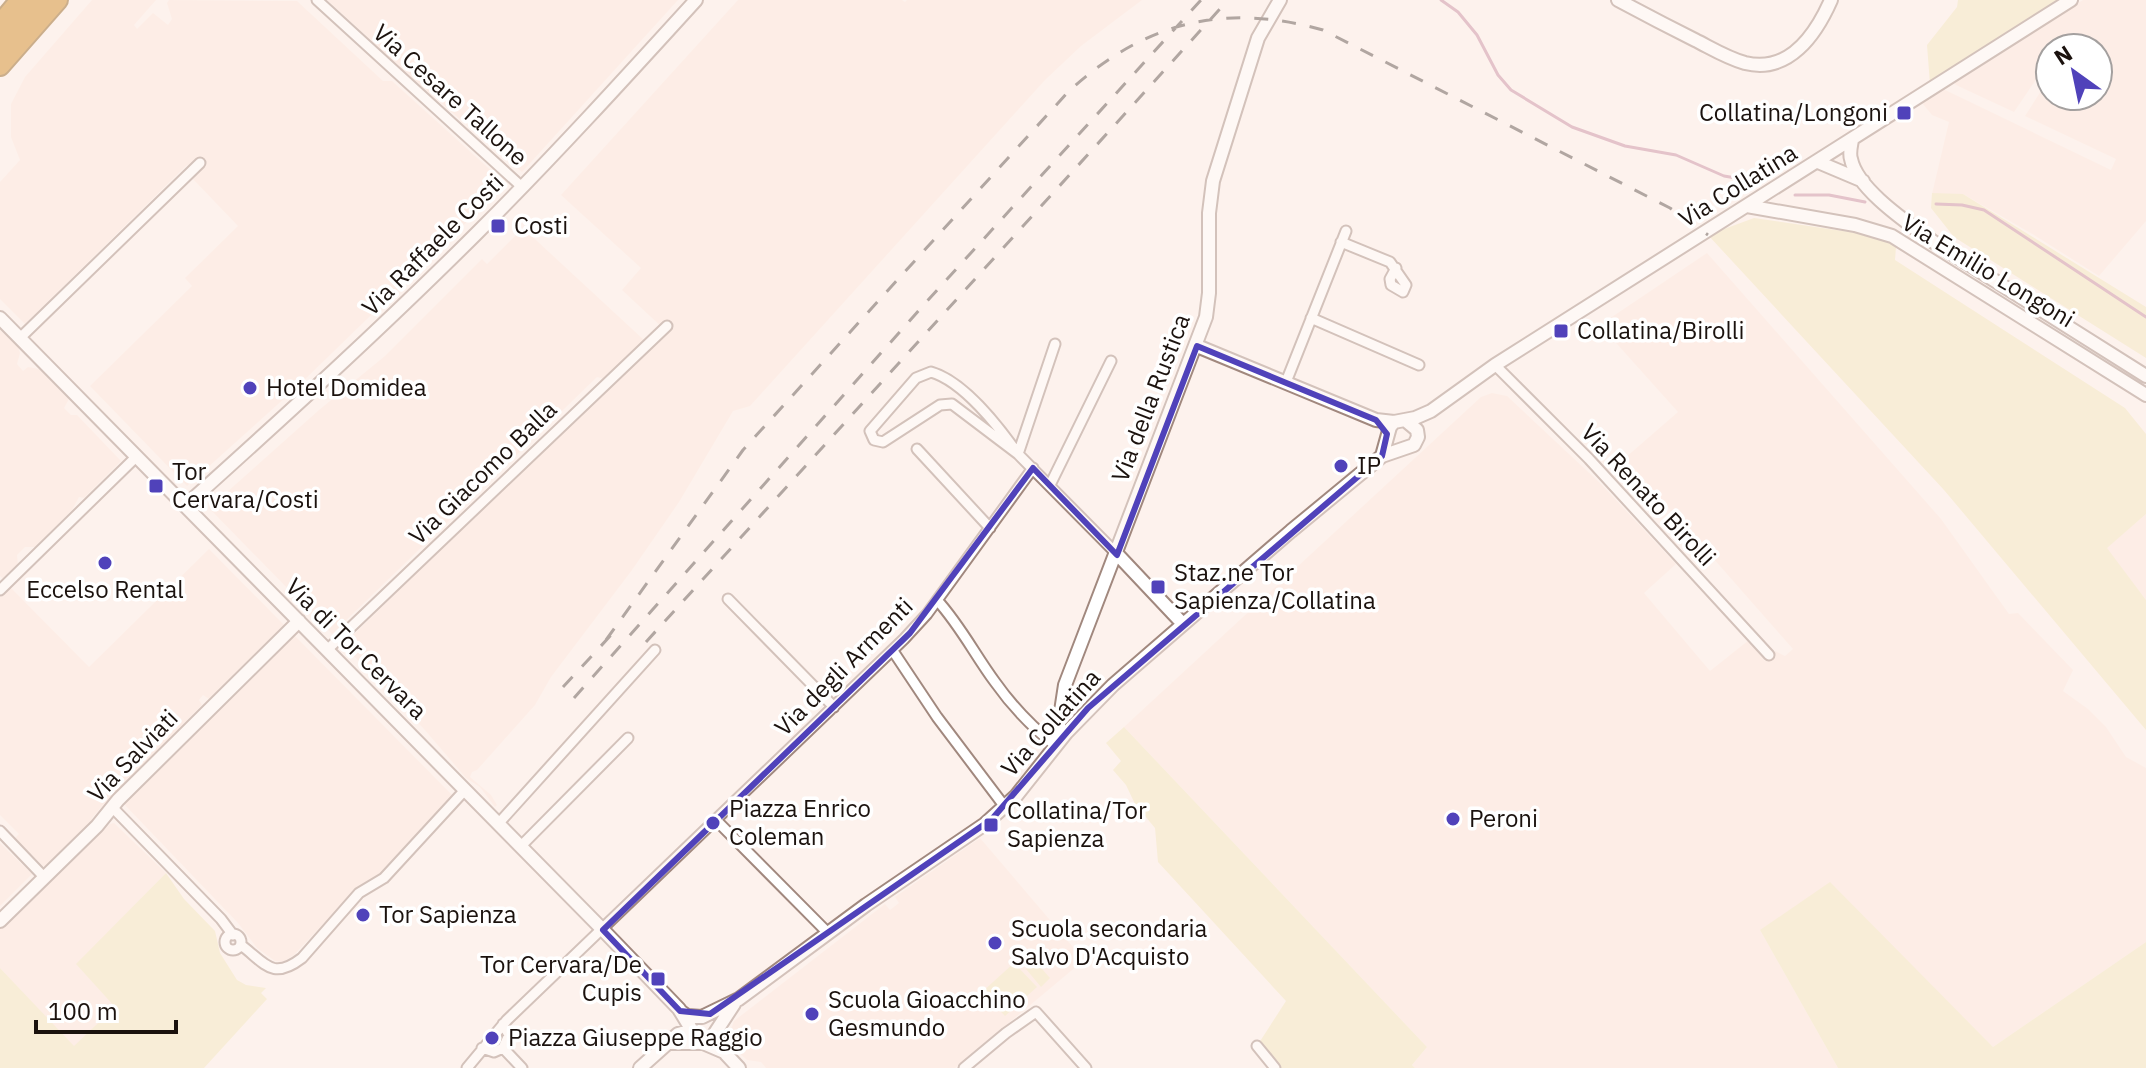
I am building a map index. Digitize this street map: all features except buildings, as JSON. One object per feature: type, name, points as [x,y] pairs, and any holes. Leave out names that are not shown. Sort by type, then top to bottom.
[{"type":"highway","points":[[0,24],[20,0]]},
{"type":"highway","points":[[0,47],[40,0]]},
{"type":"highway","points":[[0,66],[58,0]]},
{"type":"street","name":"Via Cesare Tallone","points":[[317,0],[522,187]]},
{"type":"street","name":"Via Raffaele Costi","points":[[185,506],[328,378],[522,187],[696,0]]},
{"type":"street","name":"Via della Rustica","points":[[1056,746],[1065,685],[1117,554],[1163,424],[1197,346],[1209,301],[1211,193],[1258,38],[1280,0]]},
{"type":"street","points":[[1618,0],[1724,55],[1755,65],[1782,60],[1806,42],[1819,26],[1831,0]]},
{"type":"street","name":"Via Collatina","points":[[1400,421],[1431,411],[1495,365],[2071,0]]},
{"type":"street","name":"Via Emilio Longoni","points":[[1852,140],[1851,161],[1863,181],[1890,208],[1935,243],[2146,376]]},
{"type":"street","points":[[1818,162],[1863,181]]},
{"type":"street","points":[[20,338],[200,163]]},
{"type":"street","name":"Via Emilio Longoni","points":[[1747,206],[1855,225],[1892,236],[2146,395]]},
{"type":"street","points":[[1286,382],[1346,231]]},
{"type":"street","points":[[1341,242],[1390,262],[1396,268]]},
{"type":"street","name":"Via di Tor Cervara","points":[[0,318],[603,930],[697,1030]]},
{"type":"street","points":[[1311,318],[1419,365]]},
{"type":"street","name":"Via Giacomo Balla","points":[[327,650],[667,326]]},
{"type":"street","points":[[1018,454],[1055,344]]},
{"type":"street","points":[[1197,346],[1376,420],[1415,425],[1418,437],[1414,445],[1400,450],[1376,420]]},
{"type":"street","points":[[1050,485],[1111,361]]},
{"type":"street","name":"Via Renato Birolli","points":[[1495,365],[1589,459],[1769,655]]},
{"type":"street","points":[[1018,454],[997,426],[968,397],[945,378],[931,372],[918,377],[870,431],[874,440],[883,442],[940,405],[950,403],[1033,468],[1183,624]]},
{"type":"street","name":"Via Collatina","points":[[1417,430],[1431,411]]},
{"type":"street","points":[[1388,437],[1400,421]]},
{"type":"street","name":"Via Collatina","points":[[1382,456],[1388,437]]},
{"type":"street","points":[[917,449],[990,528]]},
{"type":"street","name":"Via Collatina","points":[[739,999],[1005,807],[1097,699],[1382,456],[1400,450]]},
{"type":"street","points":[[0,590],[136,457]]},
{"type":"street","name":"Via degli Armenti","points":[[716,820],[893,651],[937,600],[1033,468]]},
{"type":"street","points":[[728,599],[834,707]]},
{"type":"street","points":[[937,600],[960,628],[999,688],[1033,727],[1056,746]]},
{"type":"street","name":"Via Salviati","points":[[0,921],[299,621]]},
{"type":"street","points":[[498,824],[655,650]]},
{"type":"street","points":[[893,651],[937,717],[1005,807]]},
{"type":"street","points":[[520,847],[628,738]]},
{"type":"street","points":[[112,807],[233,935],[240,938],[241,945],[270,968],[278,970],[290,967],[302,958],[359,893],[384,878],[465,790]]},
{"type":"street","points":[[467,1068],[505,1022],[716,820],[828,933]]},
{"type":"street","points":[[0,831],[45,878]]},
{"type":"street","points":[[697,1030],[739,999]]},
{"type":"street","points":[[697,1030],[711,1040],[739,999]]},
{"type":"street","points":[[964,1068],[1036,1012],[1086,1068]]},
{"type":"street","points":[[640,1068],[680,1032],[697,1030],[712,1021],[724,1052]]},
{"type":"street","points":[[505,1022],[509,1035],[506,1051]]},
{"type":"street","points":[[697,1030],[739,1068]]},
{"type":"street","points":[[1257,1046],[1275,1068]]},
{"type":"street","points":[[480,1052],[506,1051]]},
{"type":"street","points":[[506,1051],[522,1068]]},
{"type":"highlighted area","points":[[1197,346],[1376,420],[1387,434],[1382,456],[1088,708],[992,819],[710,1014],[680,1011],[603,930],[910,633],[1033,468],[1117,555]]},
{"type":"shaded area","points":[[92,0],[156,0],[134,25],[137,29],[153,13],[168,25],[172,19],[167,3],[169,0],[297,1],[383,81],[392,81],[506,184],[297,387],[187,486],[90,386],[192,286],[185,278],[238,226],[192,178],[196,173],[187,165],[25,324],[0,299],[0,182],[20,160],[11,137],[11,104],[25,77]]},
{"type":"shaded area","points":[[327,0],[678,0],[522,172]]},
{"type":"shaded area","points":[[738,0],[1142,0],[1081,46],[1045,80],[750,406],[733,411],[679,502],[551,677],[535,705],[472,772],[470,777],[491,795],[497,805],[495,807],[480,787],[466,778],[424,729],[343,645],[665,330],[622,290],[641,268],[561,195]]},
{"type":"shaded area","points":[[1958,0],[2063,0],[1930,84],[1927,45],[1957,7]]},
{"type":"shaded area","points":[[2083,0],[2146,0],[2146,221],[2099,276],[1963,194],[1932,194],[1949,122],[1932,115],[1922,103],[1941,88],[2111,170],[2116,159],[2025,116],[2034,102],[2034,112],[2114,112],[2114,32],[2034,32],[2034,83],[2014,112],[1956,85],[1952,80]]},
{"type":"shaded area","points":[[1932,193],[1963,194],[2146,307],[2146,358],[1954,237],[1931,208]]},
{"type":"shaded area","points":[[1754,218],[1877,236],[1896,247],[1895,260],[2125,408],[2146,434],[2146,514],[2107,548],[2146,600],[2146,730],[1944,490],[1708,235]]},
{"type":"shaded area","points":[[523,228],[645,341],[605,379],[597,377],[332,634],[209,508],[385,356],[482,259],[487,264]]},
{"type":"shaded area","points":[[1707,253],[1941,519],[2009,614],[2018,613],[2073,670],[2063,691],[2106,727],[2126,757],[2146,768],[2146,942],[1993,1047],[1918,972],[1760,930],[1838,1068],[1415,1068],[1412,1065],[1427,1047],[1124,727],[1481,397],[1492,393],[1507,396],[1600,483],[1676,564],[1644,593],[1710,671],[1749,640],[1765,661],[1775,651],[1785,656],[1793,649],[1625,458],[1678,412],[1600,325]]},
{"type":"shaded area","points":[[0,330],[18,347],[17,364],[23,371],[28,367],[39,369],[69,399],[64,408],[71,415],[77,415],[121,461],[84,498],[79,497],[72,510],[35,547],[25,547],[17,555],[18,566],[4,580],[0,576]]},
{"type":"shaded area","points":[[2146,514],[2146,600],[2106,548]]},
{"type":"shaded area","points":[[209,549],[284,625],[209,699],[203,695],[199,700],[202,705],[104,804],[92,818],[91,824],[49,866],[43,866],[15,838],[19,834],[0,815],[0,596],[9,587],[12,589],[89,667]]},
{"type":"shaded area","points":[[294,635],[453,796],[382,874],[359,886],[294,955],[283,962],[275,961],[257,948],[238,923],[123,803]]},
{"type":"shaded area","points":[[1124,727],[1427,1047],[1412,1065],[1415,1068],[1275,1068],[1257,1046],[1286,1001],[1158,862],[1155,828],[1113,770],[1121,761],[1106,743]]},
{"type":"shaded area","points":[[114,823],[166,873],[77,964],[116,1007],[74,1047],[0,968],[0,929]]},
{"type":"shaded area","points":[[980,838],[1084,960],[955,1068],[766,1068],[761,1062],[747,1060],[737,1051],[730,1041],[734,1021],[885,904],[890,910],[899,903],[895,897]]},
{"type":"shaded area","points":[[0,843],[32,874],[0,906]]},
{"type":"shaded area","points":[[166,873],[184,899],[215,931],[220,953],[237,980],[246,985],[266,988],[261,993],[267,999],[204,1068],[0,1068],[0,968],[74,1046],[115,1007],[76,964]]},
{"type":"shaded area","points":[[1830,882],[1993,1047],[2146,942],[2146,1068],[1838,1068],[1760,930]]},
{"type":"shaded area","points":[[1035,961],[1050,978],[1041,987],[1026,969]]},
{"type":"shaded area","points":[[1014,963],[1037,987],[1005,1016],[982,992]]},
{"type":"waterway","points":[[1441,0],[1458,12],[1477,35],[1498,75],[1511,90],[1572,127],[1625,146],[1676,155],[1724,176],[1759,182]]},
{"type":"waterway","points":[[1795,195],[1829,195],[1865,202]]},
{"type":"waterway","points":[[1936,204],[1984,210],[2146,317]]},
{"type":"railway","points":[[574,698],[929,299],[1201,0]]},
{"type":"railway","points":[[646,642],[1228,0]]},
{"type":"railway","points":[[606,640],[743,450],[1068,92],[1097,68],[1156,34],[1187,24],[1252,18],[1323,30],[1670,208],[1708,235]]},
{"type":"railway","points":[[563,687],[612,634]]},
{"type":"place","name":"Collatina/Longoni","points":[[1904,113]]},
{"type":"place","name":"Costi","points":[[498,226]]},
{"type":"place","name":"Collatina/Birolli","points":[[1561,331]]},
{"type":"place","name":"Hotel Domidea","points":[[250,388]]},
{"type":"place","name":"IP","points":[[1341,466]]},
{"type":"place","name":"Tor Cervara/Costi","points":[[156,486]]},
{"type":"place","name":"Eccelso Rental","points":[[105,563]]},
{"type":"place","name":"Staz.ne Tor Sapienza/Collatina","points":[[1158,587]]},
{"type":"place","name":"Peroni","points":[[1453,819]]},
{"type":"place","name":"Piazza Enrico Coleman","points":[[713,823]]},
{"type":"place","name":"Collatina/Tor Sapienza","points":[[991,825]]},
{"type":"place","name":"Tor Sapienza","points":[[363,915]]},
{"type":"place","name":"Scuola secondaria Salvo D'Acquisto","points":[[995,943]]},
{"type":"place","name":"Tor Cervara/De Cupis","points":[[658,979]]},
{"type":"place","name":"Scuola Gioacchino Gesmundo","points":[[812,1014]]},
{"type":"place","name":"Piazza Giuseppe Raggio","points":[[492,1038]]}]
